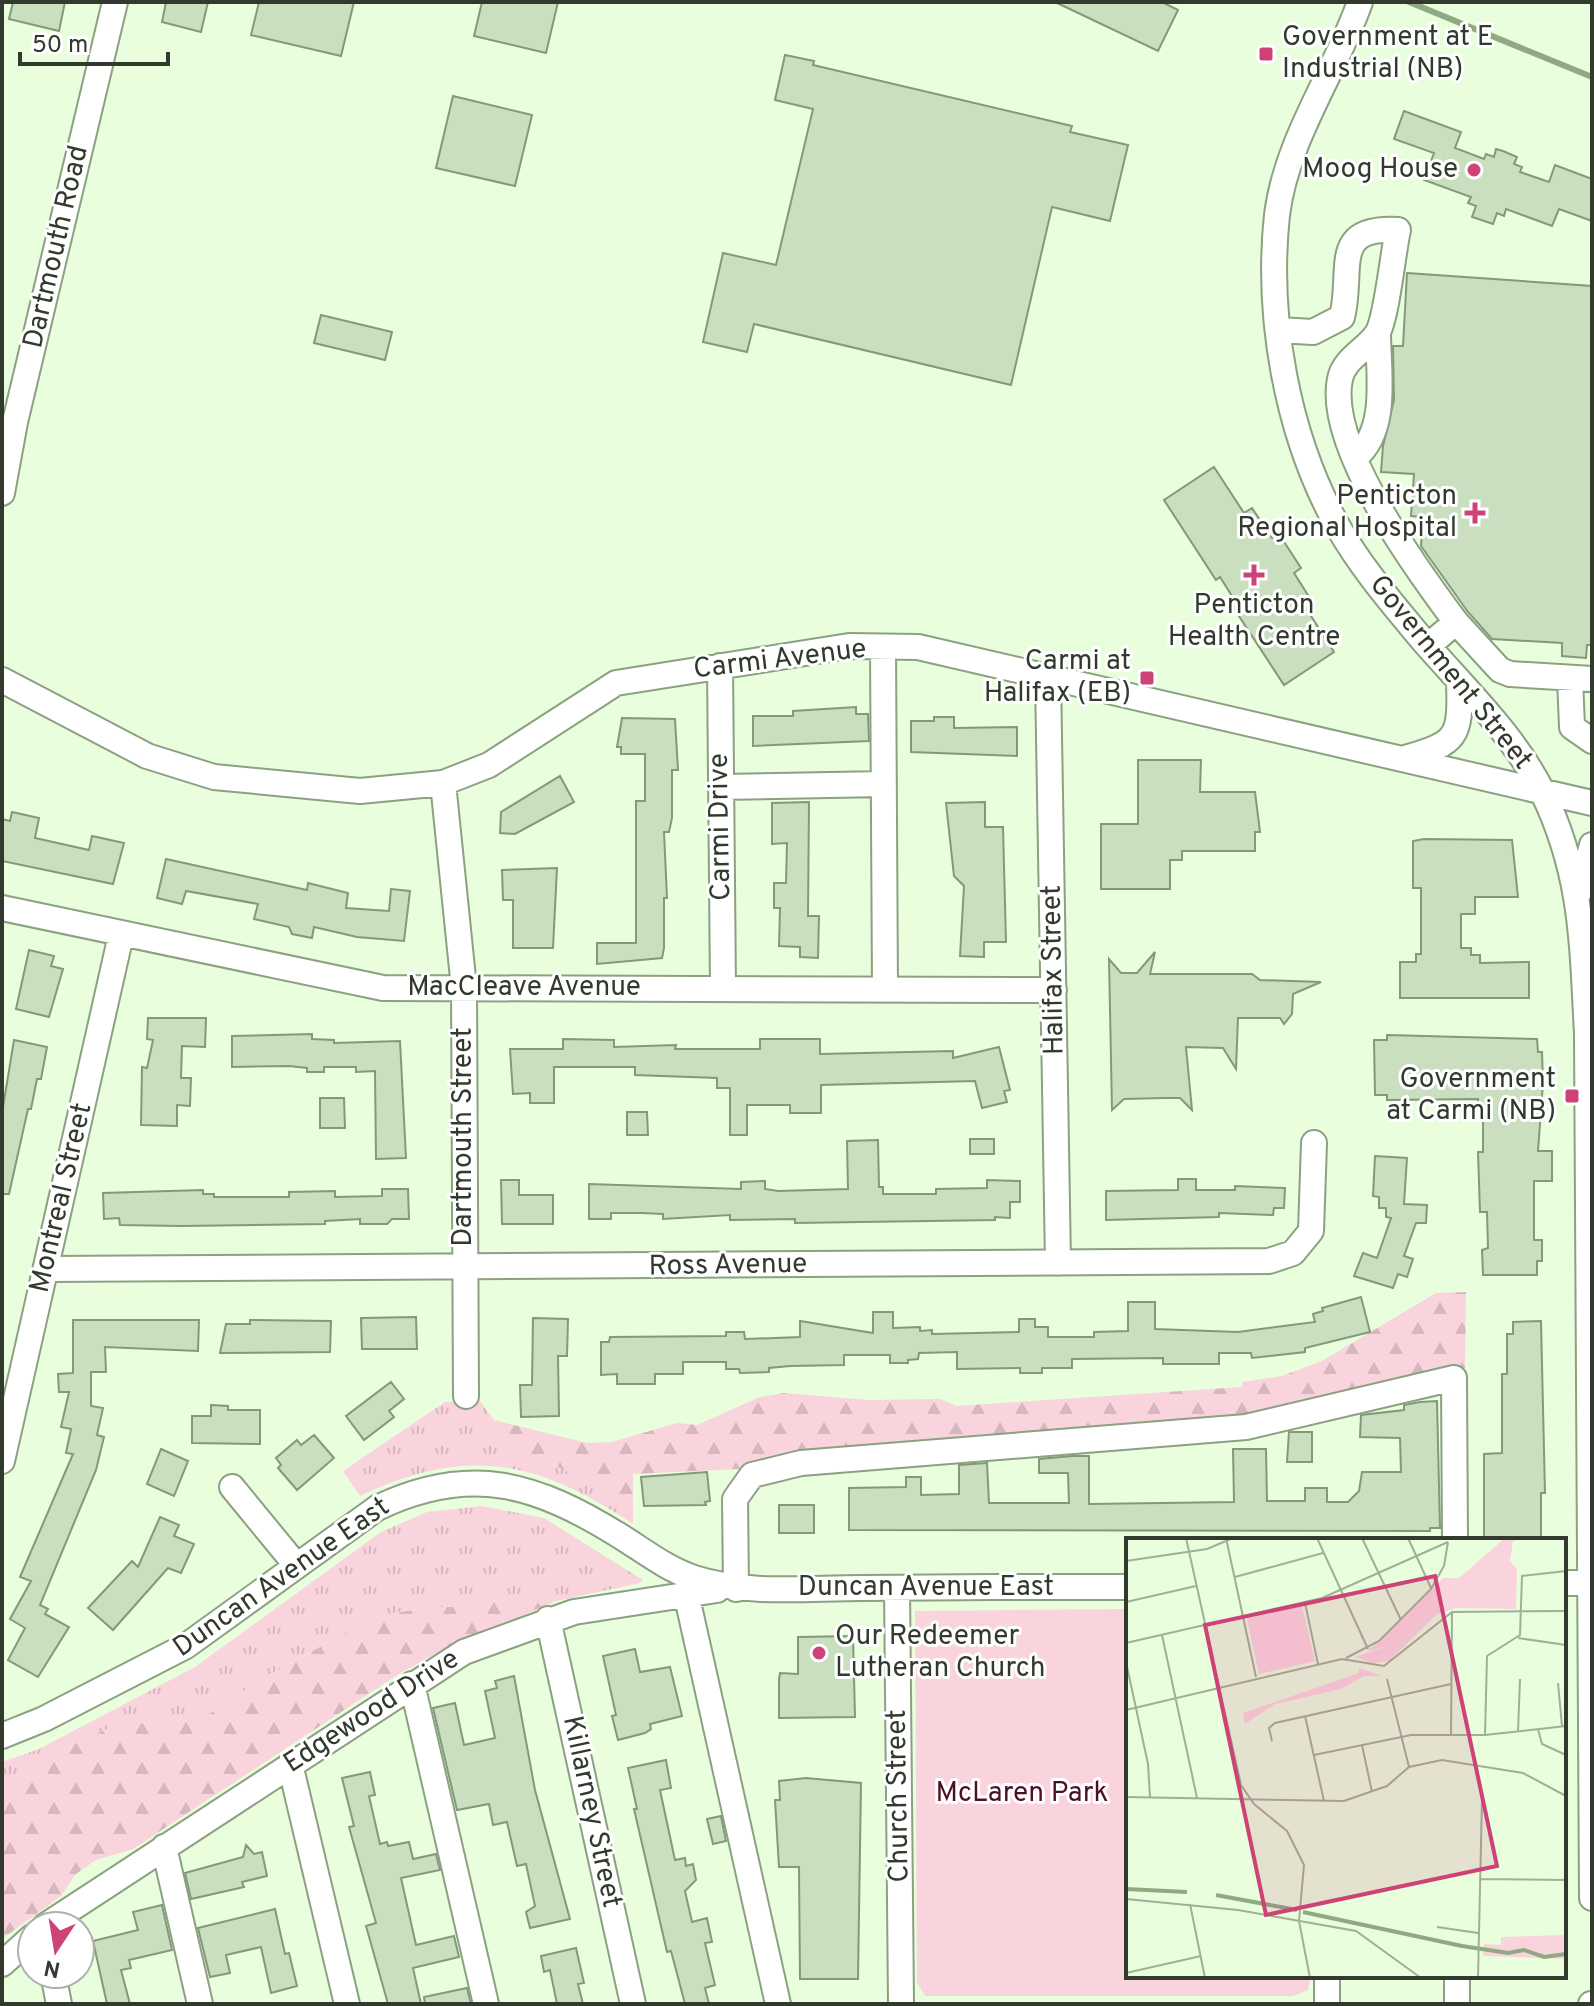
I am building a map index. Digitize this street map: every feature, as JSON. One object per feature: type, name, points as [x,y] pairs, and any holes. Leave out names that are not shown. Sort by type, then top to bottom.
[{"type":"street","name":"Dartmouth Road","points":[[2,493],[15,422],[115,2]]},
{"type":"street","name":"Government Street","points":[[1359,5],[1291,161],[1277,213],[1274,280],[1285,383],[1308,457],[1337,524],[1376,585],[1520,753],[1542,792],[1566,848],[1578,894],[1587,1034],[1581,1583],[1592,1898]]},
{"type":"street","points":[[1279,330],[1313,332],[1342,317],[1350,248],[1356,237],[1372,229],[1398,230],[1378,332],[1378,415],[1368,446],[1356,457]]},
{"type":"street","points":[[1378,332],[1341,374],[1337,398],[1356,457],[1383,518],[1456,622],[1500,670],[1510,674],[1581,678],[1572,727],[1592,741]]},
{"type":"street","points":[[1428,646],[1456,622]]},
{"type":"street","name":"Carmi Avenue","points":[[2,680],[147,756],[214,777],[360,791],[443,783],[489,765],[616,683],[849,646],[918,647],[1592,803]]},
{"type":"street","points":[[883,647],[885,989]]},
{"type":"street","name":"Carmi Drive","points":[[720,666],[723,989]]},
{"type":"street","name":"Halifax Street","points":[[1048,677],[1058,1263]]},
{"type":"street","points":[[1401,759],[1440,748],[1450,740],[1460,711],[1459,682]]},
{"type":"street","name":"Dartmouth Street","points":[[443,783],[464,988],[466,1396]]},
{"type":"street","points":[[721,787],[884,784]]},
{"type":"street","points":[[1578,894],[1592,845]]},
{"type":"street","name":"MacCleave Avenue","points":[[2,908],[383,988],[1054,990]]},
{"type":"street","name":"Montreal Street","points":[[2,1461],[121,935]]},
{"type":"street","name":"Ross Avenue","points":[[46,1269],[465,1269],[1269,1261],[1293,1253],[1311,1231],[1314,1143]]},
{"type":"street","points":[[736,1589],[735,1499],[752,1475],[801,1463],[1246,1427],[1454,1378],[1455,1538]]},
{"type":"street","name":"Duncan Avenue East","points":[[2,1736],[157,1663],[377,1508],[406,1494],[462,1483],[495,1483],[543,1494],[564,1503],[672,1569],[736,1589],[1126,1587]]},
{"type":"street","points":[[232,1487],[296,1565]]},
{"type":"street","name":"Church Street","points":[[897,1588],[901,2004]]},
{"type":"street","name":"Edgewood Drive","points":[[69,1910],[464,1652],[548,1619],[599,1607],[686,1593],[736,1589]]},
{"type":"street","points":[[686,1593],[778,2004]]},
{"type":"street","name":"Killarney Street","points":[[548,1619],[633,2004]]},
{"type":"street","points":[[412,1684],[486,2004]]},
{"type":"street","points":[[290,1764],[347,2004]]},
{"type":"street","points":[[164,1847],[200,2004]]},
{"type":"street","points":[[1327,1978],[1327,2004]]},
{"type":"street","points":[[1457,1978],[1457,2004]]},
{"type":"green space","points":[[1466,1292],[1465,1368],[1245,1420],[809,1453],[740,1469],[633,1474],[633,1503],[512,1445],[494,1420],[587,1443],[612,1442],[677,1423],[697,1425],[760,1397],[784,1393],[868,1400],[941,1399],[956,1406],[1242,1387],[1242,1382],[1282,1376],[1322,1361],[1436,1293]]},
{"type":"green space","points":[[480,1401],[512,1445],[633,1503],[633,1524],[565,1485],[501,1467],[468,1466],[434,1470],[360,1496],[343,1471],[445,1402]]},
{"type":"green space","points":[[482,1506],[544,1518],[643,1580],[556,1601],[521,1594],[474,1607],[431,1607],[376,1616],[260,1680],[211,1713],[175,1721],[119,1724],[47,1756],[25,1783],[2,1797],[2,1762],[39,1749],[195,1667],[381,1532],[427,1512]]},
{"type":"green space","points":[[521,1594],[556,1601],[440,1651],[399,1674],[133,1849],[96,1860],[76,1874],[61,1896],[42,1910],[16,1910],[16,1929],[2,1939],[2,1797],[25,1783],[47,1756],[119,1724],[175,1721],[211,1713],[260,1680],[376,1616],[431,1607],[474,1607]]},
{"type":"green space","name":"McLaren Park","points":[[1126,1609],[1126,1978],[1311,1978],[1308,1990],[1293,1996],[925,1996],[917,1983],[915,1611]]},
{"type":"building","points":[[13,2],[65,2],[59,31],[9,19]]},
{"type":"building","points":[[166,2],[208,2],[201,32],[162,22]]},
{"type":"building","points":[[259,2],[354,2],[341,56],[251,35]]},
{"type":"building","points":[[482,2],[558,2],[546,53],[474,36]]},
{"type":"building","points":[[1055,2],[1162,2],[1178,10],[1158,51]]},
{"type":"building","points":[[785,55],[814,61],[813,65],[1072,126],[1070,132],[1128,145],[1110,221],[1052,207],[1011,385],[754,324],[747,352],[703,342],[723,253],[776,265],[813,109],[775,100]]},
{"type":"building","points":[[453,96],[532,115],[515,186],[436,168]]},
{"type":"building","name":"Moog House","points":[[1404,111],[1461,132],[1455,148],[1484,159],[1486,154],[1494,157],[1496,149],[1517,157],[1514,164],[1522,167],[1520,172],[1549,182],[1555,165],[1592,179],[1592,221],[1559,209],[1552,226],[1506,209],[1504,216],[1497,213],[1493,224],[1472,217],[1476,206],[1468,203],[1471,197],[1424,180],[1434,153],[1394,139]]},
{"type":"building","name":"Penticton Regional Hospital","points":[[1407,273],[1592,286],[1592,645],[1587,645],[1586,658],[1562,656],[1562,643],[1492,639],[1468,612],[1421,546],[1423,517],[1411,516],[1414,474],[1381,472],[1383,446],[1394,400],[1393,346],[1403,346]]},
{"type":"building","points":[[321,315],[392,332],[385,360],[314,343]]},
{"type":"building","name":"Penticton Health Centre","points":[[1214,467],[1244,513],[1252,508],[1272,538],[1279,534],[1301,568],[1294,573],[1313,603],[1306,608],[1334,652],[1284,685],[1233,607],[1237,604],[1220,577],[1216,580],[1164,500]]},
{"type":"building","points":[[856,707],[856,714],[868,714],[869,741],[753,746],[753,716],[793,716],[793,711]]},
{"type":"building","points":[[934,717],[954,717],[954,728],[1017,727],[1017,756],[911,752],[911,721],[934,721]]},
{"type":"building","points":[[622,718],[675,719],[678,770],[672,770],[672,818],[669,832],[664,832],[667,898],[664,898],[664,948],[662,958],[597,964],[597,943],[636,943],[636,801],[645,801],[645,754],[621,754],[621,747],[617,747]]},
{"type":"building","points":[[1138,760],[1201,760],[1200,792],[1255,792],[1260,832],[1255,832],[1255,851],[1182,851],[1182,860],[1170,860],[1170,889],[1101,889],[1101,824],[1138,824]]},
{"type":"building","points":[[560,776],[574,802],[515,834],[500,833],[501,812]]},
{"type":"building","points":[[809,802],[808,916],[819,916],[818,958],[800,957],[800,947],[779,946],[780,908],[774,908],[774,883],[786,883],[787,843],[772,844],[772,803]]},
{"type":"building","points":[[985,802],[985,827],[1003,827],[1006,942],[984,942],[984,957],[960,956],[964,886],[954,876],[946,803]]},
{"type":"building","points":[[12,812],[39,818],[35,838],[89,850],[92,836],[124,843],[113,884],[2,861],[2,819],[10,821]]},
{"type":"building","points":[[1512,840],[1518,897],[1475,897],[1475,914],[1461,914],[1461,948],[1471,948],[1471,955],[1480,955],[1480,963],[1529,962],[1529,998],[1400,998],[1400,962],[1416,962],[1416,954],[1421,954],[1421,888],[1413,888],[1413,841]]},
{"type":"building","points":[[166,859],[307,890],[308,883],[348,893],[346,908],[389,911],[391,889],[410,891],[404,941],[357,937],[314,927],[312,938],[292,934],[289,927],[254,919],[258,904],[186,891],[182,904],[157,898]]},
{"type":"building","points":[[557,868],[553,948],[513,948],[513,900],[503,900],[502,870]]},
{"type":"building","points":[[29,950],[54,956],[51,966],[63,969],[49,1017],[16,1009]]},
{"type":"building","points":[[1155,952],[1150,974],[1252,974],[1260,980],[1321,982],[1293,994],[1292,1014],[1284,1024],[1280,1018],[1238,1018],[1236,1069],[1223,1048],[1186,1047],[1192,1110],[1180,1098],[1164,1098],[1124,1099],[1112,1110],[1109,959],[1121,973],[1137,973]]},
{"type":"building","points":[[148,1018],[206,1018],[205,1047],[182,1046],[181,1078],[191,1078],[190,1106],[177,1105],[177,1126],[141,1125],[142,1067],[147,1068],[153,1040],[147,1039]]},
{"type":"building","points":[[312,1034],[312,1039],[334,1040],[334,1043],[400,1041],[406,1158],[376,1159],[375,1071],[356,1072],[356,1067],[324,1067],[324,1072],[307,1072],[307,1068],[289,1066],[232,1067],[232,1036]]},
{"type":"building","points":[[1387,1035],[1537,1039],[1538,1052],[1542,1052],[1543,1083],[1538,1151],[1552,1151],[1552,1181],[1534,1181],[1534,1240],[1542,1240],[1542,1261],[1537,1261],[1537,1275],[1483,1275],[1482,1250],[1488,1248],[1487,1212],[1480,1212],[1478,1152],[1483,1152],[1483,1112],[1478,1112],[1478,1099],[1387,1100],[1387,1095],[1375,1095],[1374,1040],[1387,1040]]},
{"type":"building","points":[[563,1039],[614,1040],[614,1047],[676,1045],[675,1049],[760,1049],[760,1039],[820,1039],[820,1054],[953,1051],[953,1058],[999,1047],[1010,1090],[1004,1091],[1007,1102],[982,1108],[975,1081],[821,1085],[821,1113],[790,1113],[790,1105],[747,1105],[747,1135],[730,1135],[730,1088],[717,1088],[717,1078],[635,1075],[635,1067],[554,1067],[554,1103],[530,1103],[530,1093],[513,1094],[510,1049],[563,1049]]},
{"type":"building","points":[[14,1040],[47,1047],[41,1079],[37,1079],[31,1109],[28,1109],[9,1194],[2,1194],[2,1113]]},
{"type":"building","points":[[320,1098],[344,1098],[345,1128],[320,1128]]},
{"type":"building","points":[[627,1112],[647,1112],[648,1135],[627,1135]]},
{"type":"building","points":[[970,1139],[994,1139],[994,1154],[970,1154]]},
{"type":"building","points":[[878,1140],[879,1187],[883,1187],[883,1194],[936,1194],[936,1189],[987,1188],[987,1180],[1020,1181],[1020,1202],[1010,1202],[1010,1218],[995,1217],[995,1220],[795,1223],[795,1219],[730,1220],[730,1215],[663,1219],[663,1214],[642,1213],[611,1213],[611,1219],[589,1219],[589,1184],[741,1189],[741,1182],[765,1181],[765,1189],[778,1191],[848,1189],[847,1141]]},
{"type":"building","points":[[1375,1156],[1407,1158],[1404,1204],[1427,1205],[1426,1223],[1416,1223],[1404,1256],[1413,1259],[1407,1277],[1398,1274],[1393,1288],[1354,1276],[1363,1253],[1377,1258],[1391,1218],[1386,1217],[1386,1208],[1379,1208],[1379,1197],[1373,1196]]},
{"type":"building","points":[[1178,1179],[1196,1179],[1196,1190],[1235,1190],[1235,1186],[1285,1188],[1284,1208],[1274,1208],[1273,1215],[1219,1213],[1219,1217],[1106,1220],[1106,1191],[1178,1190]]},
{"type":"building","points":[[501,1180],[519,1180],[519,1195],[553,1195],[553,1224],[502,1224]]},
{"type":"building","points":[[382,1189],[408,1189],[409,1219],[392,1219],[387,1224],[360,1224],[360,1219],[325,1221],[325,1224],[180,1226],[120,1225],[119,1218],[104,1219],[103,1193],[203,1190],[203,1194],[214,1194],[214,1197],[289,1197],[289,1192],[335,1191],[335,1197],[382,1196]]},
{"type":"building","points":[[1361,1297],[1370,1332],[1305,1348],[1305,1352],[1252,1358],[1251,1353],[1219,1353],[1219,1364],[1163,1364],[1163,1358],[1072,1359],[1072,1368],[1042,1368],[1042,1373],[1020,1373],[1020,1368],[957,1369],[957,1352],[919,1353],[918,1359],[908,1360],[908,1363],[890,1363],[890,1355],[844,1355],[844,1365],[790,1366],[769,1368],[769,1372],[740,1373],[739,1369],[726,1369],[726,1362],[683,1362],[683,1374],[655,1374],[655,1384],[617,1384],[617,1374],[601,1375],[601,1342],[609,1342],[610,1337],[726,1336],[726,1332],[744,1332],[745,1339],[800,1337],[800,1321],[873,1333],[873,1312],[893,1312],[893,1328],[920,1327],[920,1331],[932,1330],[932,1334],[1019,1332],[1019,1319],[1035,1319],[1035,1327],[1048,1327],[1048,1337],[1094,1337],[1094,1332],[1128,1331],[1128,1302],[1155,1302],[1155,1329],[1238,1332],[1315,1322],[1313,1314],[1323,1311],[1322,1308]]},
{"type":"building","points":[[416,1317],[417,1349],[362,1349],[361,1318]]},
{"type":"building","points":[[533,1318],[568,1319],[567,1356],[558,1356],[559,1416],[521,1417],[520,1385],[532,1385]]},
{"type":"building","points":[[73,1320],[199,1320],[198,1351],[105,1347],[106,1372],[91,1372],[91,1406],[103,1408],[97,1435],[104,1437],[96,1470],[40,1605],[48,1609],[45,1614],[69,1627],[38,1677],[8,1660],[25,1628],[10,1619],[31,1581],[20,1577],[73,1454],[66,1453],[71,1429],[61,1427],[69,1392],[59,1392],[58,1374],[73,1373]]},
{"type":"building","points":[[250,1320],[331,1321],[330,1352],[220,1353],[226,1324],[250,1324]]},
{"type":"building","points":[[1541,1321],[1545,1493],[1541,1493],[1541,1538],[1484,1537],[1484,1454],[1502,1453],[1502,1374],[1507,1374],[1507,1334],[1513,1334],[1513,1322]]},
{"type":"building","points":[[391,1382],[404,1399],[389,1411],[394,1417],[364,1440],[346,1416]]},
{"type":"building","points":[[1437,1401],[1440,1528],[1430,1528],[1430,1531],[849,1530],[849,1488],[906,1487],[906,1477],[921,1477],[921,1495],[959,1494],[959,1465],[987,1463],[989,1503],[1069,1503],[1068,1473],[1039,1473],[1039,1459],[1072,1456],[1089,1456],[1089,1504],[1234,1502],[1233,1449],[1266,1449],[1267,1501],[1305,1501],[1305,1488],[1327,1488],[1327,1502],[1348,1502],[1359,1491],[1362,1472],[1401,1472],[1400,1438],[1360,1437],[1361,1415],[1404,1410],[1404,1405]]},
{"type":"building","points":[[211,1405],[228,1406],[228,1410],[260,1410],[260,1444],[192,1443],[192,1416],[211,1416]]},
{"type":"building","points":[[1289,1432],[1312,1432],[1312,1462],[1287,1462]]},
{"type":"building","points":[[314,1435],[334,1458],[297,1490],[278,1468],[281,1465],[276,1458],[297,1440],[301,1445]]},
{"type":"building","points":[[161,1449],[188,1461],[174,1496],[147,1484]]},
{"type":"building","points":[[707,1472],[710,1501],[705,1502],[706,1505],[644,1506],[641,1477]]},
{"type":"building","points":[[779,1505],[814,1505],[814,1533],[779,1533]]},
{"type":"building","points":[[160,1517],[179,1525],[174,1536],[194,1544],[181,1573],[168,1568],[113,1630],[88,1608],[132,1561],[138,1567]]},
{"type":"building","points":[[853,1636],[855,1717],[779,1718],[780,1673],[798,1674],[798,1637]]},
{"type":"building","points":[[635,1649],[640,1672],[670,1667],[682,1716],[650,1724],[651,1729],[645,1733],[618,1740],[612,1716],[616,1715],[603,1656]]},
{"type":"building","points":[[514,1676],[535,1790],[570,1919],[530,1928],[526,1912],[535,1906],[526,1864],[517,1866],[507,1822],[493,1825],[489,1804],[457,1810],[433,1708],[455,1703],[464,1745],[495,1738],[485,1691],[497,1688],[495,1681]]},
{"type":"building","points":[[666,1760],[671,1788],[660,1790],[675,1860],[685,1858],[686,1866],[693,1864],[696,1880],[685,1891],[692,1922],[707,1918],[712,1942],[705,1943],[715,1985],[705,1988],[709,2004],[685,2004],[671,1951],[667,1952],[634,1809],[637,1809],[628,1768]]},
{"type":"building","points":[[370,1772],[375,1795],[369,1796],[380,1844],[387,1842],[388,1846],[409,1842],[413,1859],[436,1854],[440,1870],[401,1878],[416,1945],[454,1936],[459,1957],[413,1968],[421,2004],[388,2004],[366,1926],[376,1923],[349,1827],[354,1826],[342,1778]]},
{"type":"building","points":[[806,1778],[861,1783],[858,1979],[800,1979],[799,1867],[779,1867],[775,1800],[780,1800],[779,1781]]},
{"type":"building","points":[[721,1816],[726,1841],[713,1844],[707,1819]]},
{"type":"building","points":[[246,1845],[254,1854],[262,1852],[267,1876],[242,1882],[244,1887],[191,1899],[185,1873],[243,1857]]},
{"type":"building","points":[[162,1905],[172,1950],[129,1960],[131,1968],[121,1970],[130,2004],[107,2004],[96,1954],[96,1940],[138,1930],[133,1912]]},
{"type":"building","points":[[275,1909],[285,1954],[289,1953],[297,1986],[271,1993],[261,1947],[226,1955],[230,1973],[210,1977],[198,1928]]},
{"type":"building","points":[[576,1948],[584,1983],[578,1984],[583,2004],[557,2004],[550,1970],[544,1972],[541,1956]]},
{"type":"building","points":[[467,1988],[471,2004],[425,2004],[424,1997]]},
{"type":"waterway","points":[[1409,2],[1592,77]]},
{"type":"place","name":"Government at E Industrial (NB)","points":[[1266,54]]},
{"type":"place","name":"Moog House","points":[[1474,170]]},
{"type":"place","name":"Penticton Regional Hospital","points":[[1475,513]]},
{"type":"place","name":"Penticton Health Centre","points":[[1254,575]]},
{"type":"place","name":"Carmi at Halifax (EB)","points":[[1147,678]]},
{"type":"place","name":"Government at Carmi (NB)","points":[[1572,1096]]},
{"type":"place","name":"Our Redeemer Lutheran Church","points":[[819,1653]]}]
